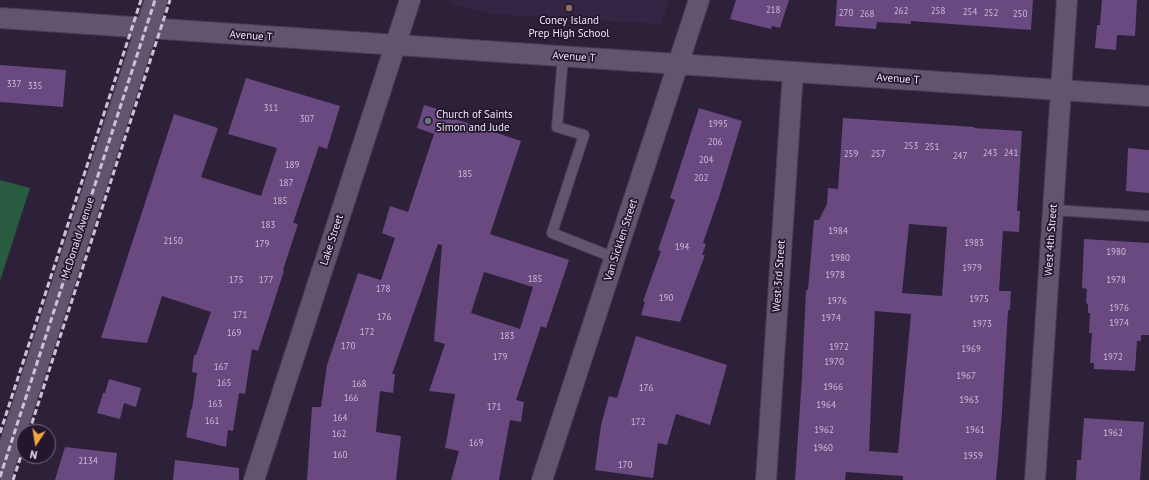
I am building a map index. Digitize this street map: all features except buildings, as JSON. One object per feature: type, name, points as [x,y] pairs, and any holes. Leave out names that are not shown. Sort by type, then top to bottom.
[{"type":"main road","name":"McDonald Avenue","points":[[0,477],[156,0]]},
{"type":"street","name":"Lake Street","points":[[254,480],[410,0]]},
{"type":"street","name":"Van Sicklen Street","points":[[542,480],[699,0]]},
{"type":"street","name":"West 4th Street","points":[[1035,480],[1067,0]]},
{"type":"street","name":"Avenue T","points":[[0,18],[1149,96]]},
{"type":"street","name":"West 3rd Street","points":[[766,480],[793,72]]},
{"type":"lane","points":[[563,57],[557,127],[584,135],[552,233],[615,258]]},
{"type":"lane","points":[[1053,210],[1149,216]]},
{"type":"shaded area","name":"Coney Island Prep High School","points":[[450,0],[669,0],[661,24],[492,14],[449,3]]},
{"type":"green space","points":[[0,180],[30,188],[0,281]]},
{"type":"railway","points":[[0,433],[141,0]]},
{"type":"railway","points":[[0,477],[155,0]]},
{"type":"railway","points":[[32,424],[170,0]]},
{"type":"railway","points":[[13,480],[18,464]]},
{"type":"place","name":"Coney Island Prep High School","points":[[569,8]]},
{"type":"place","name":"Church of Saints Simon and Jude","points":[[428,121]]}]
